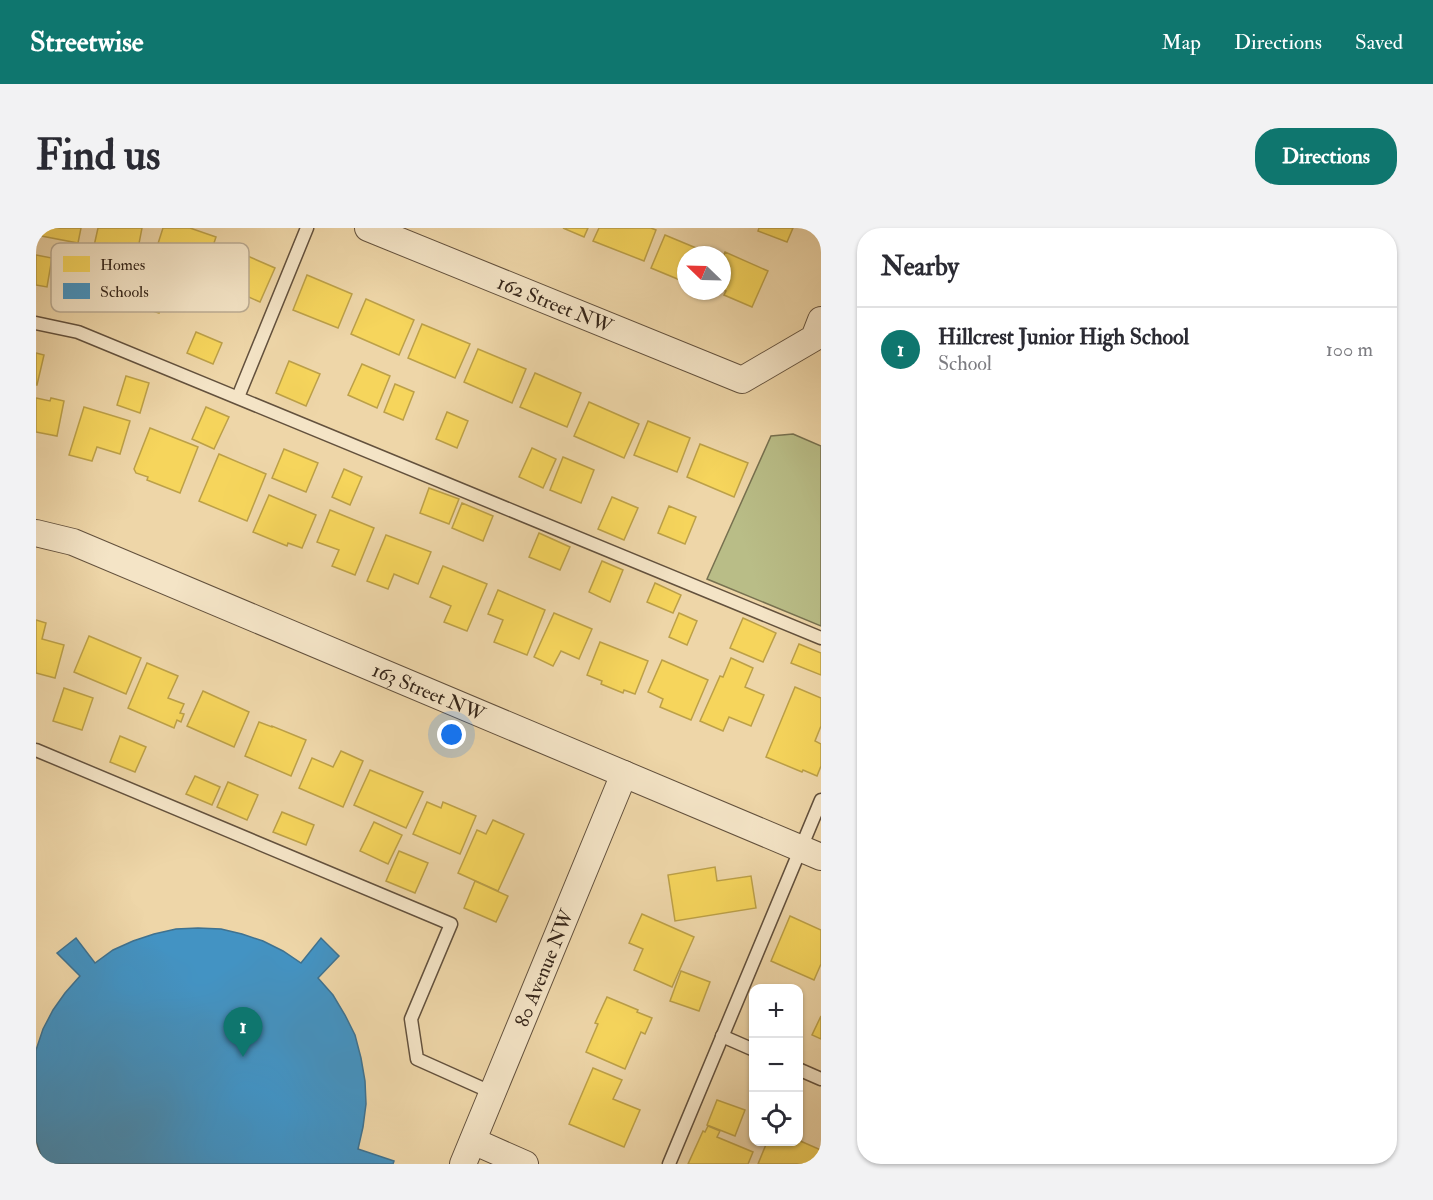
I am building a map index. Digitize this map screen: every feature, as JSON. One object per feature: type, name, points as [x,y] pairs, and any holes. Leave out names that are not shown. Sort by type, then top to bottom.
[{"type":"street","name":"162 Street NW","points":[[368,228],[742,380],[814,338],[821,321]]},
{"type":"street","name":"163 Street NW","points":[[36,533],[73,542],[811,853]]},
{"type":"street","name":"80 Avenue NW","points":[[468,1153],[624,774]]},
{"type":"street","points":[[468,1153],[525,1164]]},
{"type":"lane","points":[[238,398],[307,228]]},
{"type":"lane","points":[[36,323],[78,332],[821,638]]},
{"type":"lane","points":[[36,750],[451,924],[411,1018],[417,1059],[493,1093]]},
{"type":"lane","points":[[669,1164],[722,1036],[811,853],[821,800]]},
{"type":"lane","points":[[722,1036],[749,1048]]},
{"type":"lane","points":[[803,1071],[821,1079]]},
{"type":"green space","points":[[793,434],[821,446],[821,626],[707,579],[771,436]]},
{"type":"building: Homes","points":[[36,228],[81,228],[78,243],[36,235]]},
{"type":"building: Homes","points":[[98,228],[142,228],[139,243],[95,243]]},
{"type":"building: Homes","points":[[163,228],[190,228],[216,237],[214,243],[158,243]]},
{"type":"building: Homes","points":[[563,228],[588,228],[584,237]]},
{"type":"building: Homes","points":[[599,228],[651,228],[656,230],[644,261],[593,241]]},
{"type":"building: Homes","points":[[759,228],[793,228],[787,242],[758,231]]},
{"type":"building: Homes","points":[[665,235],[691,246],[677,246],[677,279],[651,268]]},
{"type":"building: Homes","points":[[36,255],[51,258],[47,287],[36,285]]},
{"type":"building: Homes","points":[[731,255],[768,271],[752,307],[731,298]]},
{"type":"building: Homes","points":[[249,257],[275,268],[260,302],[249,297]]},
{"type":"building: Homes","points":[[307,275],[352,294],[338,328],[293,310]]},
{"type":"building: Homes","points":[[366,299],[414,320],[399,355],[351,334]]},
{"type":"building: Homes","points":[[422,324],[470,344],[455,378],[408,358]]},
{"type":"building: Homes","points":[[196,332],[222,343],[213,364],[187,353]]},
{"type":"building: Homes","points":[[478,349],[526,369],[512,403],[464,382]]},
{"type":"building: Homes","points":[[36,353],[44,355],[37,385],[36,385]]},
{"type":"building: Homes","points":[[289,361],[320,374],[306,406],[276,393]]},
{"type":"building: Homes","points":[[362,364],[390,376],[377,408],[348,395]]},
{"type":"building: Homes","points":[[535,373],[581,393],[567,427],[520,407]]},
{"type":"building: Homes","points":[[126,376],[149,383],[140,413],[117,405]]},
{"type":"building: Homes","points":[[395,384],[414,392],[403,420],[384,412]]},
{"type":"building: Homes","points":[[36,398],[64,401],[57,436],[36,432]]},
{"type":"building: Homes","points":[[589,402],[639,424],[624,458],[574,436]]},
{"type":"building: Homes","points":[[84,407],[130,421],[120,454],[97,447],[92,461],[69,455]]},
{"type":"building: Homes","points":[[206,407],[229,417],[214,449],[192,439]]},
{"type":"building: Homes","points":[[447,412],[468,421],[457,448],[436,439]]},
{"type":"building: Homes","points":[[648,421],[690,438],[677,472],[634,455]]},
{"type":"building: Homes","points":[[150,428],[198,447],[180,493],[147,480],[148,477],[136,473],[134,469]]},
{"type":"building: Homes","points":[[700,444],[748,463],[734,497],[687,477]]},
{"type":"building: Homes","points":[[532,448],[556,459],[543,488],[519,477]]},
{"type":"building: Homes","points":[[284,449],[318,463],[306,492],[272,478]]},
{"type":"building: Homes","points":[[219,454],[266,474],[247,521],[199,501]]},
{"type":"building: Homes","points":[[563,457],[594,470],[581,503],[550,490]]},
{"type":"building: Homes","points":[[344,469],[362,477],[350,505],[332,497]]},
{"type":"building: Homes","points":[[429,488],[459,499],[449,524],[420,513]]},
{"type":"building: Homes","points":[[269,495],[316,515],[302,548],[288,543],[287,546],[253,532]]},
{"type":"building: Homes","points":[[612,497],[638,508],[624,540],[598,529]]},
{"type":"building: Homes","points":[[462,503],[493,516],[483,541],[452,528]]},
{"type":"building: Homes","points":[[669,506],[696,517],[685,544],[658,533]]},
{"type":"building: Homes","points":[[330,510],[374,528],[355,575],[332,566],[339,550],[317,542]]},
{"type":"building: Homes","points":[[539,533],[570,547],[560,570],[529,557]]},
{"type":"building: Homes","points":[[386,535],[431,552],[418,584],[394,574],[388,589],[367,581]]},
{"type":"building: Homes","points":[[602,561],[623,570],[610,602],[589,592]]},
{"type":"building: Homes","points":[[443,566],[487,584],[467,631],[444,622],[451,606],[430,597]]},
{"type":"building: Homes","points":[[655,583],[681,595],[673,613],[647,602]]},
{"type":"building: Homes","points":[[498,590],[545,610],[527,655],[494,642],[503,620],[488,614]]},
{"type":"building: Homes","points":[[554,613],[592,629],[579,659],[561,651],[553,666],[534,657]]},
{"type":"building: Homes","points":[[679,613],[697,621],[687,645],[669,637]]},
{"type":"building: Homes","points":[[743,618],[776,633],[763,662],[730,648]]},
{"type":"building: Homes","points":[[36,620],[46,623],[42,639],[64,645],[55,678],[36,673]]},
{"type":"building: Homes","points":[[89,636],[141,658],[126,694],[74,672]]},
{"type":"building: Homes","points":[[600,642],[648,661],[635,694],[624,690],[623,693],[587,675]]},
{"type":"building: Homes","points":[[799,644],[821,653],[821,675],[791,663]]},
{"type":"building: Homes","points":[[731,658],[753,668],[745,687],[764,695],[751,726],[729,717],[723,731],[700,721],[720,676],[723,677]]},
{"type":"building: Homes","points":[[662,660],[708,680],[691,720],[660,707],[663,699],[648,692]]},
{"type":"building: Homes","points":[[147,663],[178,676],[168,698],[184,704],[180,713],[184,714],[181,722],[177,720],[174,728],[128,708]]},
{"type":"building: Homes","points":[[795,687],[821,698],[821,726],[815,741],[821,744],[821,766],[817,776],[766,757]]},
{"type":"building: Homes","points":[[64,688],[93,698],[82,730],[53,721]]},
{"type":"building: Homes","points":[[203,691],[249,712],[234,747],[187,726]]},
{"type":"building: Homes","points":[[259,722],[306,740],[291,776],[245,756]]},
{"type":"building: Homes","points":[[120,736],[146,747],[135,772],[110,762]]},
{"type":"building: Homes","points":[[341,751],[363,761],[343,807],[299,788],[312,758],[333,767]]},
{"type":"building: Homes","points":[[370,770],[423,792],[406,828],[354,805]]},
{"type":"building: Homes","points":[[195,776],[220,787],[212,805],[186,794]]},
{"type":"building: Homes","points":[[228,782],[258,795],[247,820],[217,807]]},
{"type":"building: Homes","points":[[427,802],[441,808],[443,802],[476,816],[460,854],[413,834]]},
{"type":"building: Homes","points":[[282,812],[314,825],[306,845],[273,832]]},
{"type":"building: Homes","points":[[493,820],[524,834],[498,891],[458,873],[477,830],[486,834]]},
{"type":"building: Homes","points":[[374,822],[402,835],[388,864],[360,851]]},
{"type":"building: Homes","points":[[399,851],[428,863],[415,893],[386,881]]},
{"type":"building: Homes","points":[[715,867],[717,881],[751,876],[756,908],[675,921],[668,875]]},
{"type":"building: Homes","points":[[475,881],[508,896],[496,922],[464,908]]},
{"type":"building: Homes","points":[[642,914],[694,937],[672,987],[634,970],[643,949],[629,943]]},
{"type":"building: Homes","points":[[790,916],[821,930],[821,964],[814,980],[771,961]]},
{"type":"building: Homes","points":[[681,971],[710,982],[699,1011],[670,1001]]},
{"type":"building: Homes","points":[[607,997],[652,1018],[645,1034],[641,1032],[625,1069],[586,1052],[598,1024],[595,1023]]},
{"type":"building: Homes","points":[[821,1016],[821,1039],[812,1035]]},
{"type":"building: Homes","points":[[593,1068],[622,1080],[613,1099],[640,1110],[624,1147],[569,1124]]},
{"type":"building: Homes","points":[[717,1100],[745,1110],[735,1136],[707,1125]]},
{"type":"building: Homes","points":[[708,1126],[720,1131],[717,1137],[753,1152],[748,1164],[688,1164],[703,1131],[705,1132]]},
{"type":"building: Homes","points":[[803,1142],[821,1150],[816,1164],[758,1164],[765,1146],[803,1146]]},
{"type":"building: Schools","points":[[176,929],[221,929],[263,941],[301,963],[321,938],[339,956],[318,978],[333,995],[345,1015],[355,1035],[361,1058],[366,1104],[358,1149],[394,1161],[393,1164],[44,1164],[36,1141],[36,1050],[53,1010],[80,976],[57,953],[76,938],[95,963],[113,950],[133,941]]},
{"type":"place","name":"Hillcrest Junior High School","points":[[243,1057]]}]
